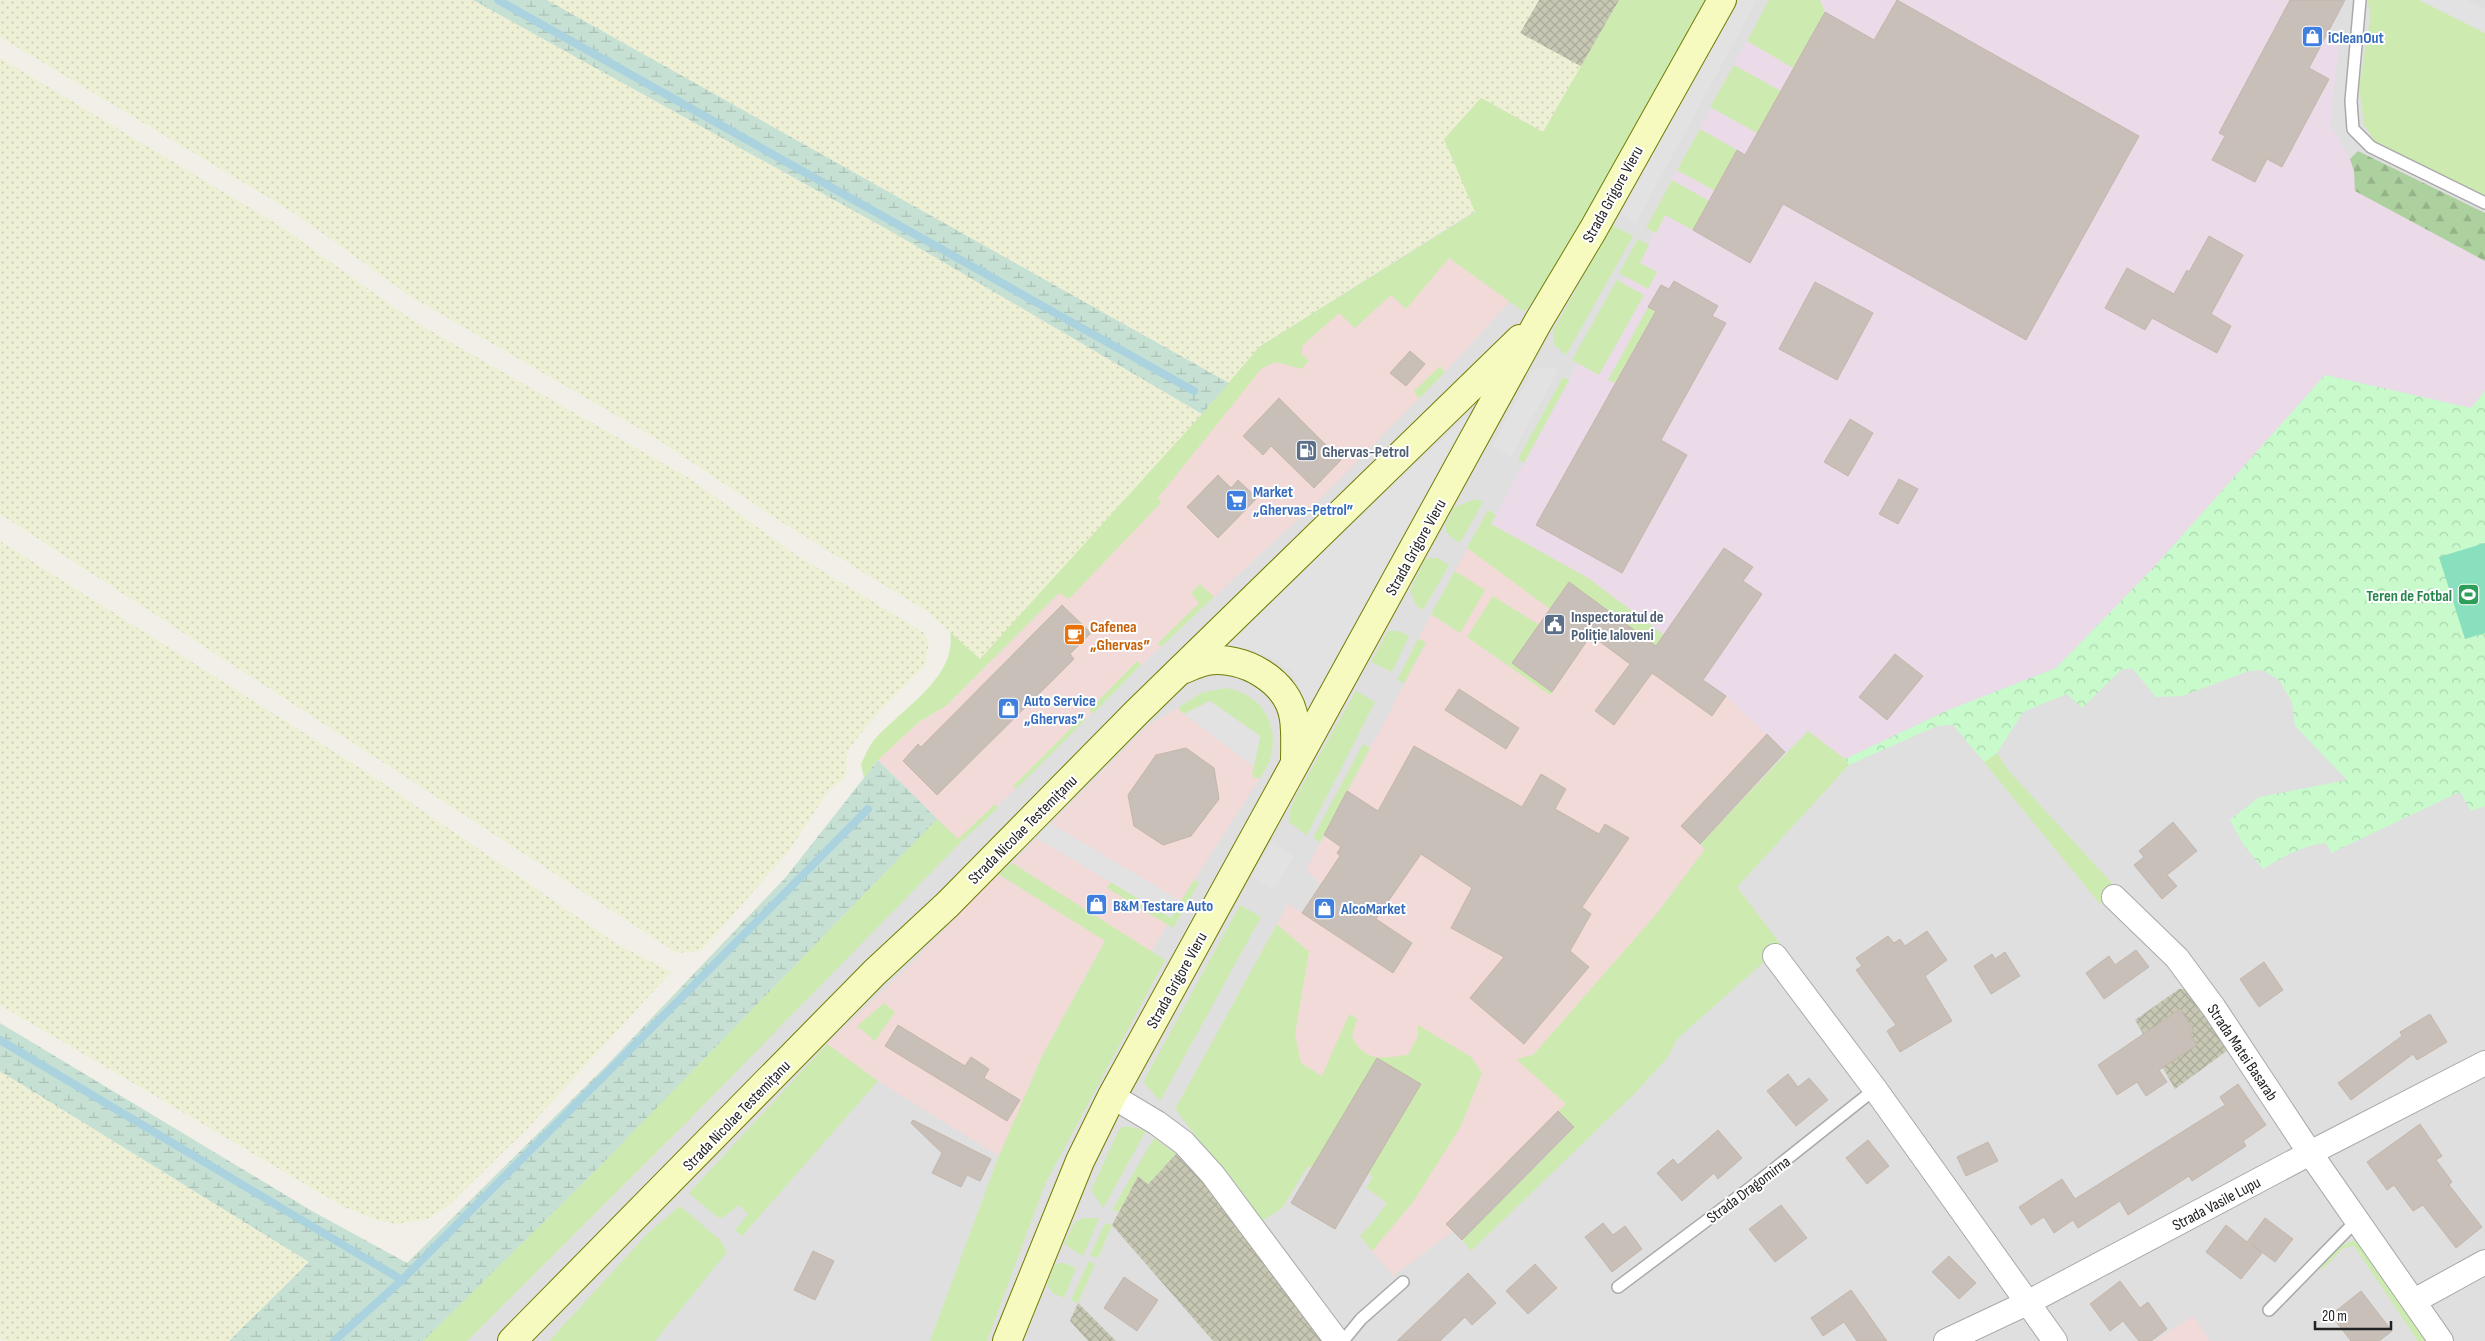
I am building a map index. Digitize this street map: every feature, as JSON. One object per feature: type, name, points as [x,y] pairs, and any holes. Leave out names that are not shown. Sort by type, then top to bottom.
[{"type":"main road","name":"Strada Grigore Vieru","points":[[1007,1341],[1080,1161],[1112,1096],[1538,322],[1593,230],[1722,0]]},
{"type":"main road","name":"Strada Nicolae Testemițanu","points":[[512,1341],[875,972],[948,904],[1180,670],[1538,322]]},
{"type":"main road","points":[[1180,670],[1207,661],[1235,661],[1262,672],[1282,692],[1294,718],[1295,762]]},
{"type":"street","name":"Strada Matei Basarab","points":[[2114,897],[2177,958],[2214,1008],[2310,1153],[2441,1341]]},
{"type":"street","points":[[1775,956],[1875,1089],[2054,1341]]},
{"type":"street","name":"Strada Vasile Lupu","points":[[1946,1341],[2027,1302],[2485,1063]]},
{"type":"street","points":[[1112,1096],[1157,1123],[1184,1143],[1212,1175],[1337,1341]]},
{"type":"street","points":[[2414,1301],[2485,1262]]},
{"type":"lane","points":[[2360,0],[2351,100],[2353,129],[2370,147],[2485,203]]},
{"type":"lane","name":"Strada Dragomirna","points":[[1618,1287],[1754,1185],[1875,1089]]},
{"type":"lane","points":[[2269,1310],[2357,1220]]},
{"type":"lane","points":[[1343,1341],[1360,1319],[1403,1282]]},
{"type":"shaded area","points":[[0,0],[473,0],[892,232],[1202,414],[980,660],[928,612],[783,523],[657,439],[410,296],[294,213],[0,37]]},
{"type":"shaded area","points":[[547,0],[1539,0],[1520,33],[1582,67],[1543,132],[1481,98],[1444,139],[1475,211],[1259,347],[1229,383]]},
{"type":"shaded area","points":[[1539,0],[2485,0],[2485,1341],[423,1341],[1136,488],[1481,98]]},
{"type":"shaded area","points":[[1539,0],[1620,0],[1582,67],[1520,33]]},
{"type":"shaded area","points":[[1736,0],[1757,0],[1636,223],[1620,214]]},
{"type":"shaded area","points":[[1769,0],[2345,0],[2329,30],[2340,36],[2330,125],[2350,159],[2354,171],[2355,191],[2485,261],[2485,391],[2471,408],[2325,375],[2155,566],[2056,668],[1946,711],[1845,759],[1808,731],[1785,752],[1726,696],[1703,680],[1664,635],[1588,578],[1491,524],[1635,260],[1640,262],[1655,233],[1646,228]]},
{"type":"shaded area","points":[[2419,0],[2466,0],[2485,9],[2485,33]]},
{"type":"shaded area","points":[[0,58],[280,226],[415,322],[689,478],[796,555],[923,632],[929,642],[925,665],[881,709],[847,751],[846,777],[829,790],[788,852],[701,951],[677,953],[0,514]]},
{"type":"shaded area","points":[[1449,257],[1510,301],[1445,372],[1323,496],[1141,665],[961,842],[878,760],[919,722],[946,706],[1059,593],[1069,599],[1136,488],[1259,347]]},
{"type":"shaded area","points":[[1551,367],[1558,370],[1511,457],[1492,446],[1534,369]]},
{"type":"shaded area","points":[[1481,403],[1309,716],[1299,686],[1290,670],[1273,659],[1250,649],[1222,646]]},
{"type":"shaded area","points":[[1488,510],[1491,524],[1588,578],[1664,635],[1703,680],[1726,696],[1785,752],[1700,844],[1705,849],[1658,912],[1574,1127],[1462,1240],[1453,1231],[1393,1276],[1360,1236],[1387,1203],[1366,1188],[1373,1177],[1359,1168],[1337,1185],[1308,1166],[1282,1208],[1175,1109],[1288,904],[1302,913],[1321,884],[1306,870],[1426,643],[1418,639]]},
{"type":"shaded area","points":[[0,541],[371,775],[617,944],[671,972],[529,1127],[448,1206],[427,1219],[396,1224],[377,1220],[344,1207],[0,1005]]},
{"type":"shaded area","points":[[1210,701],[1260,736],[1252,774],[1255,778],[1260,778],[1194,880],[1151,952],[1012,863],[1147,726],[1179,707],[1180,711],[1184,714]]},
{"type":"shaded area","points":[[1210,701],[1260,736],[1254,767],[1184,714]]},
{"type":"shaded area","points":[[1050,823],[1181,901],[1171,918],[1036,838]]},
{"type":"shaded area","points":[[1271,842],[1294,856],[1274,890],[1251,876]]},
{"type":"shaded area","points":[[998,874],[1105,940],[1042,1056],[999,1156],[878,1081],[827,1044],[909,966]]},
{"type":"shaded area","points":[[2179,989],[2188,989],[2228,1050],[2175,1089],[2135,1020]]},
{"type":"shaded area","points":[[0,1071],[309,1262],[229,1341],[4,1341],[0,1338]]},
{"type":"shaded area","points":[[1176,1154],[1205,1184],[1322,1341],[1213,1341],[1112,1225],[1138,1176],[1148,1184]]},
{"type":"shaded area","points":[[1078,1303],[1116,1341],[1088,1341],[1070,1321]]},
{"type":"shaded area","points":[[2193,1316],[2210,1341],[2155,1341]]},
{"type":"green space","points":[[473,0],[547,0],[1229,383],[1202,414],[892,232]]},
{"type":"green space","points":[[1619,0],[1708,0],[1551,277],[1524,312],[1449,258],[1406,309],[1391,295],[1355,328],[1339,313],[1302,346],[1302,354],[1309,361],[1301,369],[1276,362],[1262,368],[1157,499],[1162,501],[1157,507],[1069,599],[1059,593],[946,706],[919,722],[878,760],[864,778],[861,764],[872,742],[925,692],[945,664],[950,648],[950,632],[980,659],[1202,414],[1259,347],[1475,212],[1444,139],[1481,98],[1543,132]]},
{"type":"green space","points":[[1769,0],[1820,0],[1825,12],[1793,68],[1747,41]]},
{"type":"green space","points":[[2368,0],[2419,0],[2485,33],[2485,196],[2376,143],[2364,125],[2359,87],[2370,20]]},
{"type":"green space","points":[[1734,65],[1781,91],[1757,133],[1710,107]]},
{"type":"green space","points":[[1700,129],[1737,150],[1715,191],[1677,170]]},
{"type":"green space","points":[[2358,151],[2485,213],[2485,261],[2355,191],[2354,171],[2350,159]]},
{"type":"green space","points":[[1672,180],[1709,201],[1693,230],[1665,215],[1656,233],[1646,228]]},
{"type":"green space","points":[[1612,225],[1633,236],[1566,355],[1554,345],[1553,331]]},
{"type":"green space","points":[[1638,239],[1649,245],[1640,263],[1657,272],[1648,289],[1619,273]]},
{"type":"green space","points":[[1617,280],[1644,295],[1599,375],[1572,360]]},
{"type":"green space","points":[[1648,307],[1656,311],[1615,383],[1608,380]]},
{"type":"green space","points":[[1440,366],[1445,372],[1421,397],[1417,397],[1414,391]]},
{"type":"green space","points":[[2325,375],[2471,408],[2485,391],[2485,806],[2471,811],[2460,792],[2331,853],[2326,843],[2309,846],[2293,852],[2263,869],[2243,844],[2230,820],[2259,797],[2347,780],[2295,726],[2292,702],[2279,680],[2262,670],[2249,671],[2182,696],[2156,697],[2132,668],[2121,670],[2082,708],[2067,694],[2023,712],[1997,753],[1984,762],[1953,725],[1937,726],[1849,765],[1845,759],[1946,711],[2056,668],[2155,566]]},
{"type":"green space","points":[[1563,377],[1569,380],[1524,463],[1518,459]]},
{"type":"green space","points":[[1476,499],[1483,502],[1460,543],[1453,539],[1446,531],[1446,524],[1454,507]]},
{"type":"green space","points":[[1488,510],[1496,515],[1491,524],[1588,578],[1664,635],[1656,646],[1550,609],[1467,548]]},
{"type":"green space","name":"Teren de Fotbal","points":[[2485,543],[2485,633],[2465,639],[2439,557]]},
{"type":"green space","points":[[1438,558],[1449,565],[1423,610],[1416,605],[1410,591],[1425,559]]},
{"type":"green space","points":[[1455,571],[1485,590],[1460,633],[1431,614]]},
{"type":"green space","points":[[1200,584],[1214,597],[1161,647],[1158,643],[1199,603],[1191,593]]},
{"type":"green space","points":[[1493,596],[1539,625],[1513,663],[1552,692],[1550,695],[1467,637]]},
{"type":"green space","points":[[1388,631],[1398,631],[1409,636],[1392,672],[1371,662]]},
{"type":"green space","points":[[1418,639],[1426,642],[1404,683],[1397,680]]},
{"type":"green space","points":[[1137,661],[1141,665],[1093,714],[1089,710]]},
{"type":"green space","points":[[1225,688],[1241,692],[1253,700],[1263,710],[1270,722],[1273,735],[1272,750],[1268,764],[1260,778],[1255,778],[1252,774],[1260,736],[1210,701],[1184,714],[1180,711],[1179,707],[1201,693]]},
{"type":"green space","points":[[1356,691],[1375,702],[1307,835],[1289,822],[1290,811],[1295,798]]},
{"type":"green space","points":[[1083,716],[1086,719],[1016,789],[1013,786]]},
{"type":"green space","points":[[1808,731],[1845,759],[1849,765],[1737,887],[1782,946],[1677,1039],[1668,1057],[1635,1093],[1471,1251],[1462,1240],[1574,1128],[1558,1111],[1566,1104],[1516,1059],[1533,1055],[1658,912],[1705,849],[1700,844]]},
{"type":"green space","points":[[1363,744],[1370,748],[1320,843],[1313,837]]},
{"type":"green space","points":[[1997,753],[2008,770],[2119,891],[2100,904],[1984,762]]},
{"type":"green space","points":[[878,760],[937,819],[597,1169],[423,1341],[229,1341],[309,1262],[0,1071],[0,1023],[312,1211],[407,1263],[605,1067],[786,877]]},
{"type":"green space","points":[[995,804],[998,808],[961,842],[691,1118],[467,1341],[423,1341],[597,1169],[937,819],[958,839]]},
{"type":"green space","points":[[1012,863],[1165,960],[1045,1184],[987,1341],[930,1341],[998,1158],[1042,1056],[1105,941],[998,874]]},
{"type":"green space","points":[[1194,880],[1199,883],[1173,928],[1107,888],[1111,882],[1171,917]]},
{"type":"green space","points":[[1240,905],[1261,917],[1160,1101],[1143,1082]]},
{"type":"green space","points":[[1277,924],[1309,952],[1295,1034],[1301,1063],[1322,1076],[1349,1014],[1357,1019],[1352,1036],[1362,1051],[1368,1055],[1390,1057],[1408,1055],[1418,1036],[1418,1025],[1471,1057],[1482,1073],[1461,1126],[1413,1202],[1372,1251],[1360,1236],[1387,1203],[1366,1188],[1373,1177],[1368,1173],[1421,1084],[1312,1168],[1308,1166],[1282,1208],[1262,1221],[1175,1109]]},
{"type":"green space","points":[[884,1003],[895,1012],[875,1041],[857,1026]]},
{"type":"green space","points":[[827,1044],[878,1081],[742,1236],[735,1230],[748,1214],[739,1205],[722,1218],[717,1217],[689,1193]]},
{"type":"green space","points":[[1127,1126],[1146,1131],[1103,1208],[1091,1190],[1120,1128]]},
{"type":"green space","points":[[1154,1138],[1176,1154],[1148,1184],[1138,1176],[1119,1212],[1112,1210]]},
{"type":"green space","points":[[680,1206],[721,1241],[727,1252],[655,1341],[549,1341],[648,1233]]},
{"type":"green space","points":[[1084,1218],[1099,1218],[1083,1256],[1064,1244],[1075,1222]]},
{"type":"green space","points":[[1105,1223],[1112,1225],[1098,1258],[1090,1255]]},
{"type":"green space","points":[[2359,1239],[2426,1341],[2418,1341],[2354,1246],[2343,1248],[2322,1270],[2320,1266],[2339,1246]]},
{"type":"green space","points":[[1089,1261],[1095,1264],[1078,1303],[1071,1300]]},
{"type":"green space","points":[[1064,1263],[1076,1268],[1064,1298],[1053,1293],[1047,1284],[1055,1264]]},
{"type":"building","points":[[1897,0],[2139,136],[2026,340],[1783,204],[1750,263],[1693,230],[1737,150],[1745,155],[1825,12],[1874,40]]},
{"type":"building","points":[[2290,0],[2345,0],[2309,68],[2329,79],[2282,167],[2267,159],[2255,182],[2212,160],[2225,136],[2219,133]]},
{"type":"building","points":[[2209,236],[2243,255],[2211,314],[2231,326],[2217,353],[2152,318],[2145,330],[2105,308],[2127,268],[2174,294]]},
{"type":"building","points":[[1674,281],[1718,306],[1712,316],[1726,323],[1661,440],[1687,455],[1622,573],[1536,525],[1656,311],[1648,307],[1661,285],[1669,289]]},
{"type":"building","points":[[1815,282],[1873,313],[1837,380],[1779,349]]},
{"type":"building","points":[[1410,351],[1425,364],[1406,386],[1390,373]]},
{"type":"building","points":[[1279,398],[1341,460],[1314,488],[1271,446],[1263,455],[1243,436]]},
{"type":"building","points":[[1850,419],[1873,433],[1848,476],[1824,462]]},
{"type":"building","points":[[1218,475],[1231,488],[1238,480],[1257,498],[1218,538],[1187,507]]},
{"type":"building","points":[[1899,479],[1918,489],[1898,524],[1879,514]]},
{"type":"building","points":[[1724,548],[1753,567],[1743,581],[1762,594],[1703,680],[1726,696],[1712,716],[1652,673],[1614,725],[1595,711],[1630,664],[1591,635],[1552,692],[1512,663],[1569,582],[1656,646]]},
{"type":"building","points":[[1062,605],[1091,633],[1070,654],[1074,659],[937,795],[903,761],[918,744],[921,747]]},
{"type":"building","points":[[1895,654],[1923,676],[1887,720],[1859,697]]},
{"type":"building","points":[[1459,689],[1519,728],[1506,749],[1445,710]]},
{"type":"building","points":[[1767,734],[1785,752],[1700,844],[1681,826]]},
{"type":"building","points":[[1414,746],[1522,807],[1541,774],[1566,789],[1555,809],[1599,834],[1605,824],[1629,838],[1582,907],[1591,914],[1570,951],[1589,967],[1524,1044],[1470,998],[1504,957],[1451,928],[1472,888],[1421,854],[1376,919],[1412,943],[1393,973],[1302,913],[1340,856],[1337,853],[1341,847],[1324,835],[1347,791],[1378,811]]},
{"type":"building","points":[[1186,748],[1214,768],[1219,799],[1191,836],[1163,845],[1134,826],[1128,795],[1156,755]]},
{"type":"building","points":[[2173,822],[2197,851],[2167,875],[2177,886],[2162,899],[2134,865],[2144,857],[2139,851]]},
{"type":"building","points":[[1927,931],[1947,960],[1925,976],[1952,1021],[1900,1052],[1887,1031],[1896,1025],[1856,970],[1862,966],[1856,958],[1888,936],[1894,943],[1900,939],[1905,946]]},
{"type":"building","points":[[2136,950],[2149,967],[2104,999],[2086,973],[2109,956],[2115,965]]},
{"type":"building","points":[[2005,952],[2020,976],[1991,994],[1974,966],[1992,954],[1995,959]]},
{"type":"building","points":[[2264,962],[2283,990],[2259,1007],[2240,979]]},
{"type":"building","points":[[2180,1009],[2194,1031],[2190,1034],[2197,1045],[2159,1070],[2167,1082],[2146,1096],[2137,1082],[2117,1095],[2098,1065]]},
{"type":"building","points":[[2430,1014],[2447,1042],[2417,1060],[2413,1054],[2351,1100],[2338,1083],[2402,1036],[2400,1032]]},
{"type":"building","points":[[898,1025],[965,1066],[971,1057],[989,1069],[984,1078],[1020,1100],[1007,1121],[885,1046]]},
{"type":"building","points":[[1377,1058],[1421,1084],[1335,1229],[1291,1203]]},
{"type":"building","points":[[1788,1074],[1798,1087],[1809,1078],[1828,1100],[1796,1126],[1767,1091]]},
{"type":"building","points":[[2238,1084],[2266,1125],[2243,1141],[2246,1146],[2192,1181],[2189,1176],[2128,1215],[2120,1201],[2078,1228],[2073,1220],[2054,1233],[2044,1217],[2031,1225],[2019,1207],[2062,1179],[2075,1199],[2225,1105],[2220,1097]]},
{"type":"building","points":[[1558,1111],[1574,1127],[1462,1240],[1446,1224]]},
{"type":"building","points":[[913,1120],[991,1159],[980,1181],[967,1175],[961,1187],[932,1173],[942,1153],[911,1123]]},
{"type":"building","points":[[2420,1124],[2442,1156],[2436,1160],[2452,1182],[2449,1185],[2482,1227],[2456,1248],[2423,1205],[2413,1211],[2394,1185],[2387,1190],[2367,1162]]},
{"type":"building","points":[[1718,1130],[1742,1158],[1718,1179],[1714,1173],[1682,1201],[1657,1173],[1673,1159],[1678,1165]]},
{"type":"building","points":[[1868,1140],[1889,1166],[1867,1184],[1846,1158]]},
{"type":"building","points":[[1988,1142],[1998,1161],[1966,1176],[1957,1157]]},
{"type":"building","points":[[1781,1205],[1807,1238],[1775,1262],[1749,1229]]},
{"type":"building","points":[[2265,1218],[2293,1239],[2275,1262],[2251,1244],[2262,1253],[2241,1279],[2206,1252],[2226,1225],[2247,1242]]},
{"type":"building","points":[[1603,1223],[1613,1235],[1625,1226],[1642,1249],[1612,1272],[1585,1237]]},
{"type":"building","points":[[813,1251],[834,1261],[815,1300],[794,1290]]},
{"type":"building","points":[[1949,1256],[1976,1283],[1959,1299],[1932,1272]]},
{"type":"building","points":[[1535,1264],[1557,1288],[1528,1314],[1506,1291]]},
{"type":"building","points":[[1468,1273],[1496,1303],[1472,1325],[1465,1317],[1440,1341],[1397,1341]]},
{"type":"building","points":[[1124,1277],[1158,1300],[1137,1331],[1104,1308]]},
{"type":"building","points":[[2120,1281],[2140,1308],[2148,1302],[2167,1329],[2151,1341],[2139,1341],[2123,1321],[2110,1331],[2090,1304]]},
{"type":"building","points":[[1851,1290],[1887,1341],[1857,1341],[1844,1322],[1823,1336],[1811,1318]]},
{"type":"building","points":[[2361,1291],[2392,1331],[2379,1341],[2351,1341],[2331,1315]]},
{"type":"waterway","points":[[498,0],[1194,391]]},
{"type":"waterway","points":[[334,1341],[402,1280],[868,809]]},
{"type":"waterway","points":[[0,1040],[402,1280]]},
{"type":"place","name":"iCleanOut","points":[[2312,37]]},
{"type":"place","name":"Ghervas-Petrol","points":[[1306,451]]},
{"type":"place","name":"Market „Ghervas-Petrol”","points":[[1237,500]]},
{"type":"place","name":"Teren de Fotbal","points":[[2468,595]]},
{"type":"place","name":"Inspectoratul de Poliție Ialoveni","points":[[1555,625]]},
{"type":"place","name":"Cafenea „Ghervas”","points":[[1074,635]]},
{"type":"place","name":"Auto Service „Ghervas”","points":[[1008,709]]},
{"type":"place","name":"B&M Testare Auto","points":[[1097,905]]},
{"type":"place","name":"AlcoMarket","points":[[1325,908]]}]
